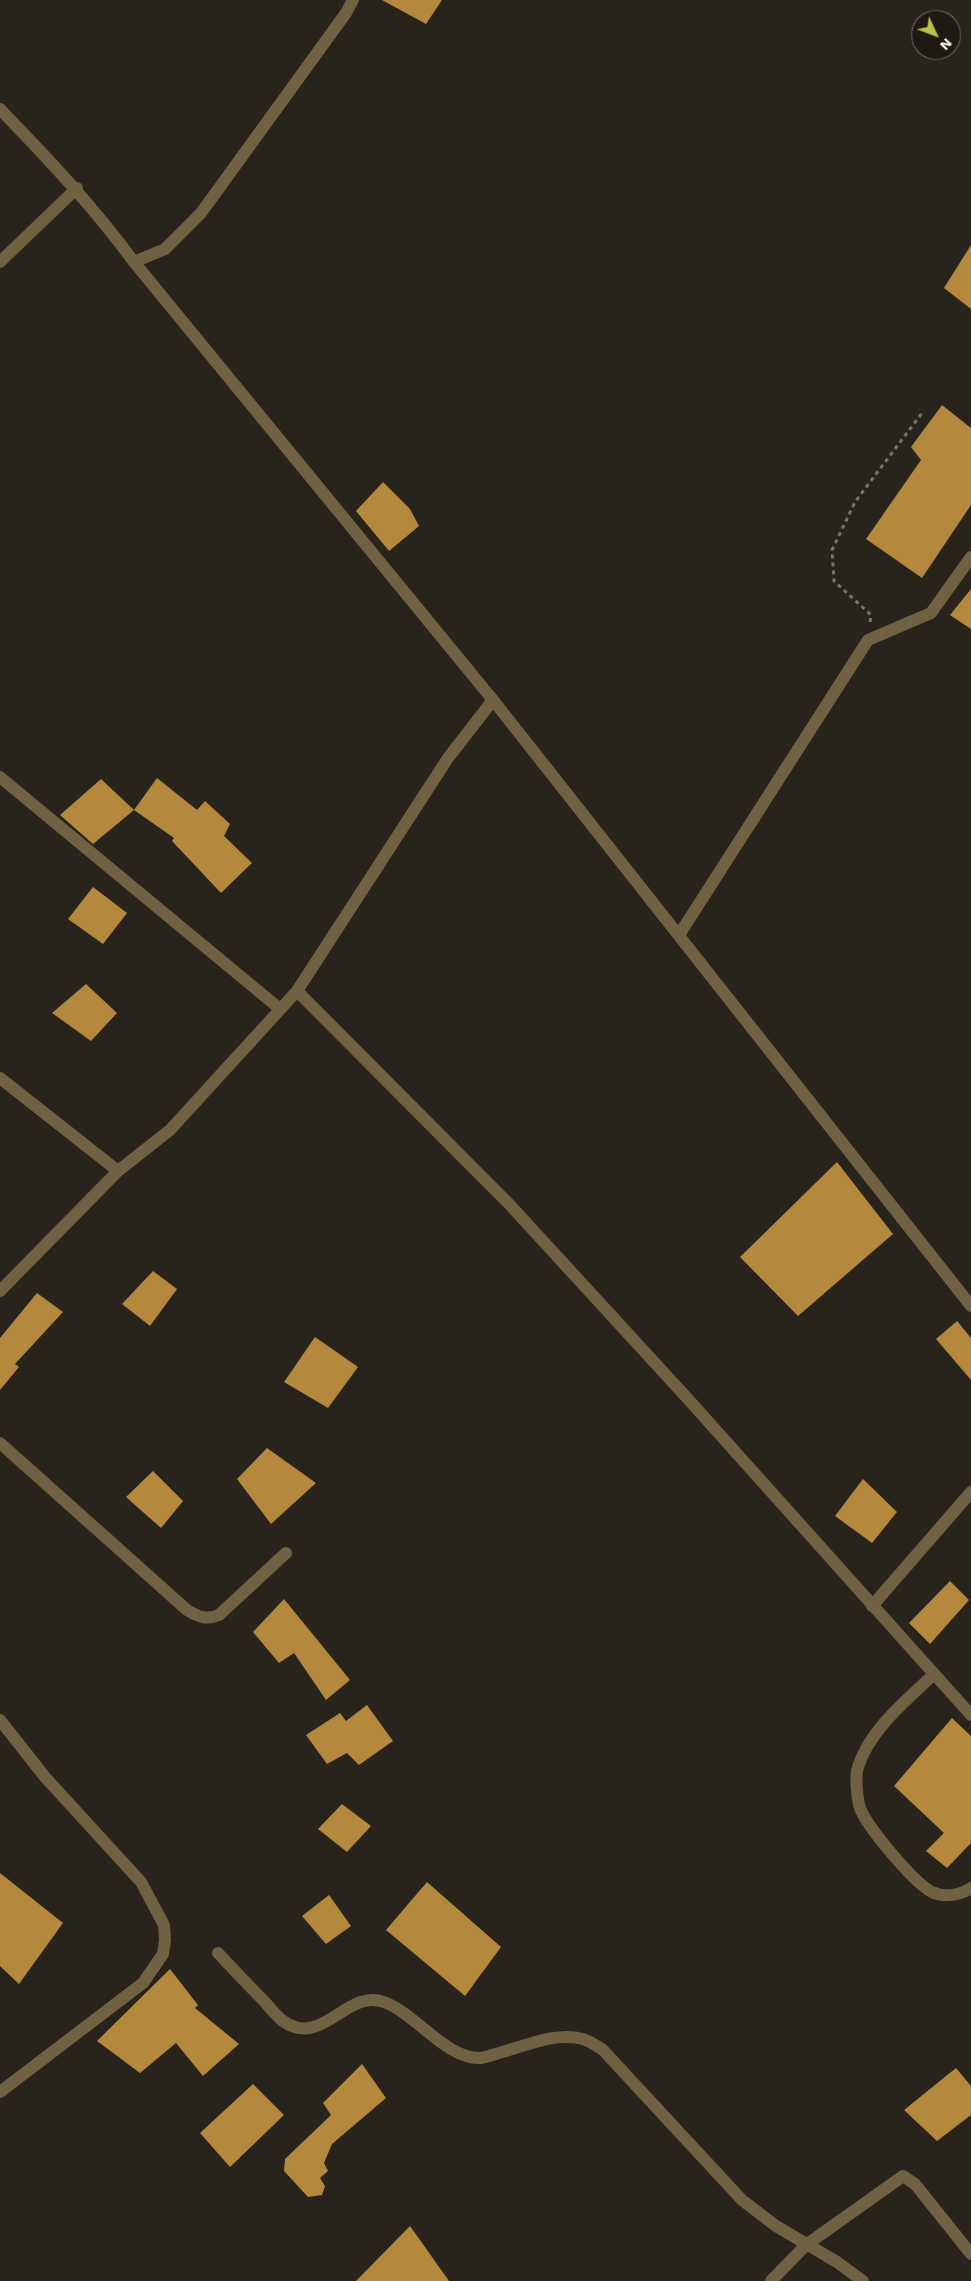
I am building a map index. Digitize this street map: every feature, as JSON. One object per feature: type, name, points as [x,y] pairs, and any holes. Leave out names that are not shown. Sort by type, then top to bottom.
[{"type":"street","points":[[134,262],[165,249],[201,213],[346,13],[353,0]]},
{"type":"street","points":[[0,109],[77,188],[134,262],[493,700],[971,1306]]},
{"type":"street","points":[[0,262],[77,188]]},
{"type":"street","points":[[679,935],[868,640],[931,613],[971,557]]},
{"type":"street","points":[[0,1291],[118,1171],[170,1130],[297,991],[448,758],[493,700]]},
{"type":"street","points":[[0,777],[280,1009]]},
{"type":"street","points":[[297,991],[510,1205],[688,1399],[971,1715]]},
{"type":"street","points":[[0,1078],[118,1171]]},
{"type":"street","points":[[0,1443],[187,1610],[197,1616],[205,1618],[219,1615],[286,1553]]},
{"type":"street","points":[[872,1606],[971,1492]]},
{"type":"street","points":[[934,1674],[882,1726],[866,1748],[857,1769],[859,1806],[878,1838],[932,1892],[955,1896],[971,1888]]},
{"type":"street","points":[[0,1720],[45,1777],[141,1882],[164,1925],[165,1940],[159,1961],[143,1983],[0,2092]]},
{"type":"street","points":[[218,1953],[283,2021],[298,2028],[313,2029],[350,2007],[368,2000],[380,2000],[395,2006],[464,2056],[481,2058],[543,2040],[568,2037],[584,2039],[603,2050],[742,2200],[770,2222],[837,2262],[863,2281]]},
{"type":"street","points":[[771,2281],[806,2244],[903,2176],[915,2184],[971,2254]]},
{"type":"path","points":[[868,640],[871,615],[834,581],[832,550],[855,502],[922,413]]},
{"type":"building","points":[[382,0],[442,0],[426,24]]},
{"type":"building","points":[[971,245],[971,309],[944,288]]},
{"type":"building","points":[[942,405],[971,428],[971,505],[922,578],[866,539],[921,460],[911,447]]},
{"type":"building","points":[[383,482],[410,509],[419,526],[389,551],[356,511]]},
{"type":"building","points":[[971,589],[971,629],[950,615]]},
{"type":"building","points":[[157,778],[197,810],[205,801],[230,824],[224,836],[252,863],[221,893],[172,841],[174,838],[134,810]]},
{"type":"building","points":[[101,779],[134,810],[93,844],[60,815]]},
{"type":"building","points":[[93,887],[127,913],[103,944],[68,919]]},
{"type":"building","points":[[86,984],[117,1013],[91,1041],[52,1013]]},
{"type":"building","points":[[837,1162],[893,1234],[798,1316],[740,1257]]},
{"type":"building","points":[[153,1271],[177,1289],[150,1326],[122,1304]]},
{"type":"building","points":[[37,1293],[63,1312],[15,1364],[19,1367],[0,1390],[0,1338]]},
{"type":"building","points":[[957,1321],[971,1338],[971,1380],[936,1339]]},
{"type":"building","points":[[315,1337],[358,1367],[328,1408],[284,1382]]},
{"type":"building","points":[[267,1448],[316,1483],[271,1524],[237,1479]]},
{"type":"building","points":[[153,1471],[183,1501],[161,1528],[126,1497]]},
{"type":"building","points":[[863,1479],[897,1512],[872,1543],[835,1516]]},
{"type":"building","points":[[950,1581],[969,1600],[930,1644],[909,1623]]},
{"type":"building","points":[[284,1599],[350,1680],[326,1700],[294,1653],[279,1663],[253,1632]]},
{"type":"building","points":[[367,1705],[393,1741],[359,1765],[347,1753],[327,1764],[306,1735],[340,1713],[346,1721]]},
{"type":"building","points":[[952,1718],[971,1736],[971,1843],[947,1868],[926,1851],[944,1833],[894,1786]]},
{"type":"building","points":[[342,1804],[371,1826],[347,1852],[318,1829]]},
{"type":"building","points":[[0,1873],[63,1923],[19,1984],[0,1966]]},
{"type":"building","points":[[427,1882],[501,1947],[465,1996],[386,1930]]},
{"type":"building","points":[[329,1895],[351,1926],[326,1944],[302,1916]]},
{"type":"building","points":[[170,1969],[198,2005],[195,2008],[239,2044],[203,2076],[176,2043],[140,2073],[97,2041]]},
{"type":"building","points":[[362,2064],[386,2098],[332,2144],[324,2163],[328,2171],[320,2178],[325,2186],[322,2195],[308,2197],[284,2171],[285,2159],[331,2115],[323,2103]]},
{"type":"building","points":[[956,2068],[971,2086],[971,2115],[937,2141],[904,2110]]},
{"type":"building","points":[[253,2084],[284,2115],[230,2167],[200,2133]]},
{"type":"building","points":[[410,2226],[449,2281],[356,2281]]}]
